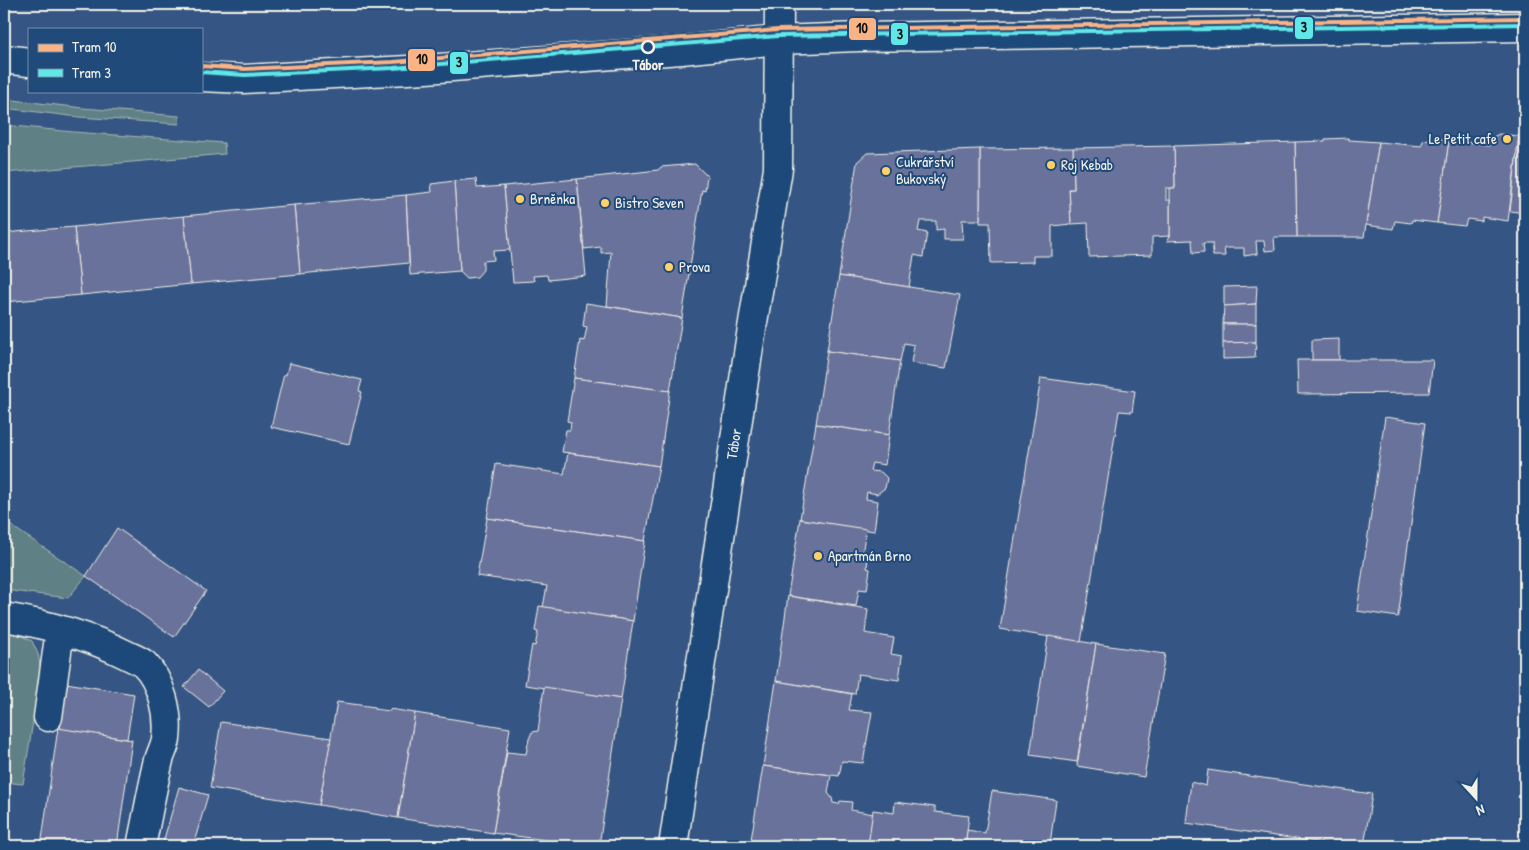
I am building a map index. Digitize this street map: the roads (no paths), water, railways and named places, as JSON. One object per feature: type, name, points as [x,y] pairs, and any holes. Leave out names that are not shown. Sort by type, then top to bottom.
[{"type":"street","name":"Tábor","points":[[673,846],[778,169],[778,4]]},
{"type":"street","points":[[202,77],[244,79],[416,70],[681,50],[778,40],[859,37],[1525,27]]},
{"type":"street","points":[[4,59],[28,62]]},
{"type":"street","points":[[4,617],[33,622],[108,646],[142,663],[153,675],[159,688],[166,720],[166,740],[159,759],[141,846]]},
{"type":"street","points":[[48,717],[60,630]]},
{"type":"tram line","name":"10","points":[[202,66],[245,69],[393,62],[778,30],[1525,18]]},
{"type":"tram line","name":"3","points":[[202,72],[245,75],[393,68],[778,36],[1525,24]]},
{"type":"place","name":"Tábor","points":[[648,47]]},
{"type":"place","name":"Le Petit cafe","points":[[1507,139]]},
{"type":"place","name":"Roj Kebab","points":[[1051,165]]},
{"type":"place","name":"Cukrářství Bukovský","points":[[886,171]]},
{"type":"place","name":"Brněnka","points":[[520,199]]},
{"type":"place","name":"Bistro Seven","points":[[605,203]]},
{"type":"place","name":"Prova","points":[[669,267]]},
{"type":"place","name":"Apartmán Brno","points":[[818,556]]}]
